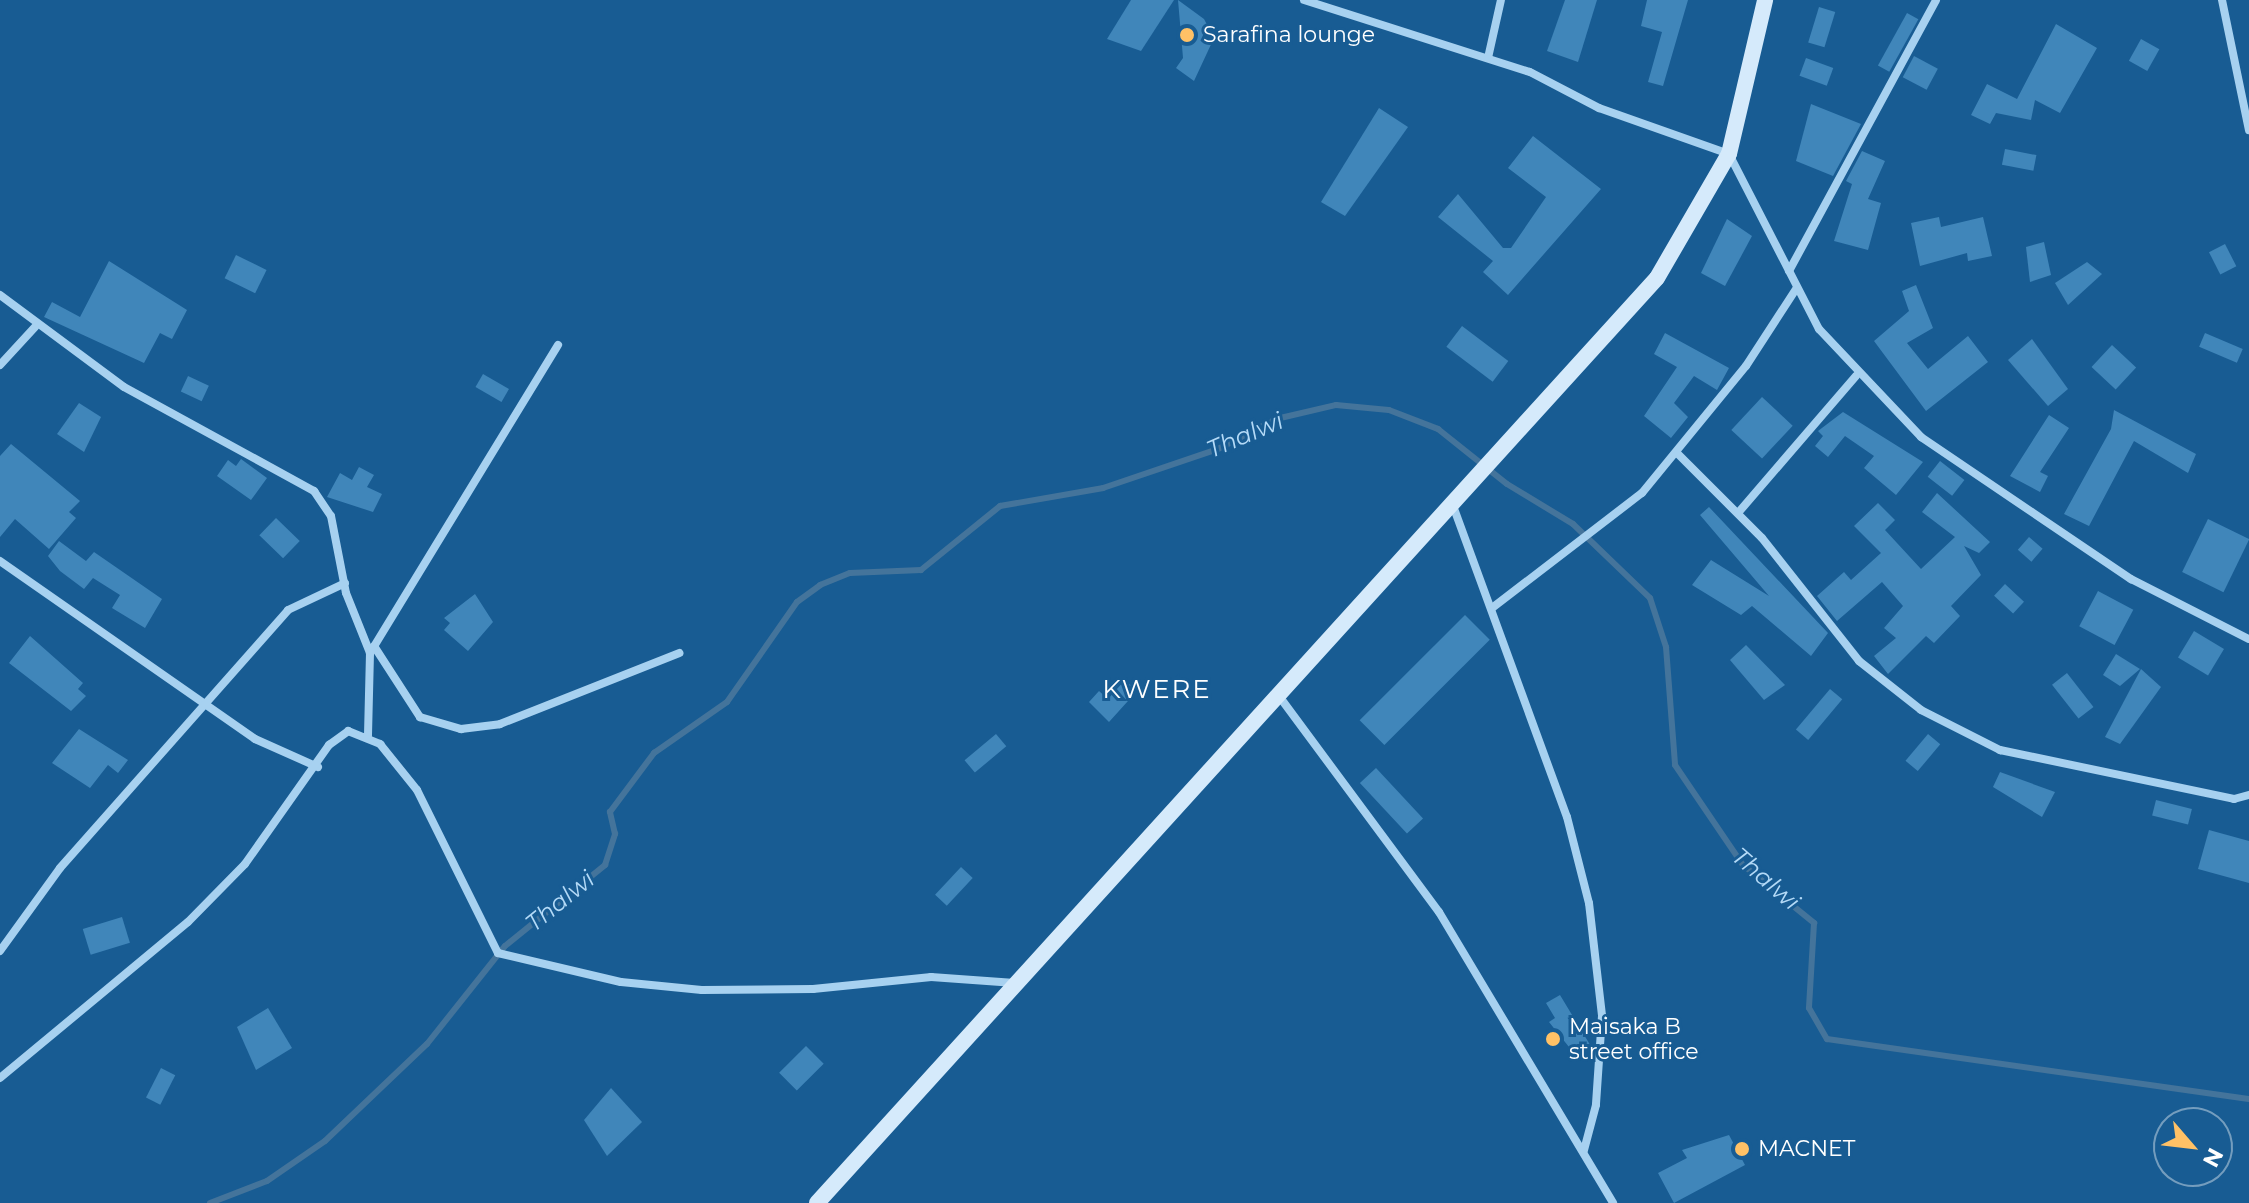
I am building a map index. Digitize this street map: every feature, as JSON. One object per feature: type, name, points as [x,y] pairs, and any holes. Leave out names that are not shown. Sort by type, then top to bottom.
[{"type":"street","points":[[1304,0],[1488,58],[1729,154],[1796,289],[1856,376],[1921,437],[2037,521],[2199,618],[2249,639]]},
{"type":"street","points":[[1488,58],[1501,0]]},
{"type":"street","points":[[817,1203],[1279,696],[1496,451],[1657,278],[1729,154],[1765,0]]},
{"type":"street","points":[[1789,271],[1936,0]]},
{"type":"street","points":[[2222,0],[2249,130]]},
{"type":"street","points":[[1492,608],[1621,513],[1677,453],[1796,289]]},
{"type":"street","points":[[0,295],[35,327],[165,413],[247,448],[314,491],[338,535],[345,583],[372,650],[420,717],[461,729],[500,724],[679,653]]},
{"type":"street","points":[[0,365],[35,327]]},
{"type":"street","points":[[558,345],[372,650],[368,736],[417,790],[498,953],[621,982],[702,990],[813,989],[931,977],[1019,983]]},
{"type":"street","points":[[1738,513],[1856,376]]},
{"type":"street","points":[[1677,453],[1738,513],[1859,661],[1921,710],[2000,750],[2234,799],[2249,795]]},
{"type":"street","points":[[1452,502],[1567,817],[1595,932],[1601,1068],[1584,1150]]},
{"type":"street","points":[[0,561],[203,704],[318,767]]},
{"type":"street","points":[[0,951],[60,868],[288,610],[345,583]]},
{"type":"street","points":[[1279,696],[1439,912],[1613,1203]]},
{"type":"street","points":[[0,1078],[188,922],[245,864],[318,767],[337,736],[368,736]]},
{"type":"building","points":[[1131,0],[1174,0],[1141,51],[1107,39]]},
{"type":"building","points":[[1178,0],[1204,19],[1214,38],[1194,81],[1176,68],[1183,58]]},
{"type":"building","points":[[1565,0],[1597,0],[1578,62],[1547,51]]},
{"type":"building","points":[[1647,0],[1688,0],[1663,86],[1648,82],[1662,32],[1641,26]]},
{"type":"building","points":[[1819,7],[1835,12],[1824,47],[1808,42]]},
{"type":"building","points":[[1907,13],[1918,19],[1889,72],[1878,65]]},
{"type":"building","points":[[2056,24],[2097,48],[2060,113],[2035,100],[2031,120],[1996,113],[1990,124],[1971,115],[1987,84],[2017,99]]},
{"type":"building","points":[[2141,39],[2159,49],[2147,71],[2129,61]]},
{"type":"building","points":[[1914,56],[1938,69],[1927,90],[1903,77]]},
{"type":"building","points":[[1806,58],[1833,68],[1827,86],[1800,76]]},
{"type":"building","points":[[1811,104],[1861,124],[1833,176],[1796,161]]},
{"type":"building","points":[[1379,108],[1408,127],[1345,216],[1321,202]]},
{"type":"building","points":[[1533,136],[1601,189],[1508,295],[1483,272],[1493,261],[1438,217],[1458,194],[1503,248],[1511,248],[1546,197],[1508,168]]},
{"type":"building","points":[[2005,149],[2036,155],[2033,171],[2002,165]]},
{"type":"building","points":[[1862,151],[1885,161],[1868,199],[1881,203],[1868,250],[1834,241],[1852,184],[1846,181]]},
{"type":"building","points":[[1939,217],[1941,227],[1983,217],[1992,256],[1968,261],[1967,253],[1920,266],[1911,223]]},
{"type":"building","points":[[1727,219],[1752,236],[1725,286],[1701,273]]},
{"type":"building","points":[[2044,242],[2051,275],[2030,282],[2026,247]]},
{"type":"building","points":[[2225,244],[2236,266],[2220,274],[2209,252]]},
{"type":"building","points":[[236,255],[267,270],[255,293],[225,278]]},
{"type":"building","points":[[109,261],[187,310],[172,339],[160,333],[144,363],[44,317],[52,302],[80,317]]},
{"type":"building","points":[[2087,262],[2102,274],[2068,305],[2055,283]]},
{"type":"building","points":[[1916,285],[1933,328],[1907,343],[1928,369],[1968,336],[1988,362],[1926,411],[1874,341],[1909,311],[1902,291]]},
{"type":"building","points":[[1462,326],[1508,361],[1493,382],[1446,347]]},
{"type":"building","points":[[1665,333],[1729,368],[1717,390],[1694,376],[1674,403],[1688,417],[1671,438],[1644,416],[1677,367],[1654,354]]},
{"type":"building","points":[[2205,333],[2243,349],[2237,363],[2199,347]]},
{"type":"building","points":[[2032,339],[2068,389],[2048,406],[2008,360]]},
{"type":"building","points":[[2112,345],[2136,368],[2116,389],[2092,367]]},
{"type":"building","points":[[483,374],[509,389],[501,402],[476,387]]},
{"type":"building","points":[[188,376],[209,386],[202,401],[181,391]]},
{"type":"building","points":[[1762,397],[1793,426],[1762,459],[1731,430]]},
{"type":"building","points":[[79,403],[101,417],[84,452],[57,434]]},
{"type":"building","points":[[2114,410],[2196,454],[2188,473],[2134,441],[2089,526],[2064,514],[2111,429]]},
{"type":"building","points":[[1843,412],[1923,462],[1896,495],[1864,468],[1874,456],[1845,436],[1828,457],[1815,446],[1823,436],[1818,431]]},
{"type":"building","points":[[2049,415],[2069,428],[2040,472],[2048,476],[2040,492],[2010,476]]},
{"type":"building","points":[[11,444],[80,501],[69,512],[76,518],[49,549],[15,519],[0,537],[0,456]]},
{"type":"building","points":[[241,459],[267,478],[251,500],[217,476],[228,460],[236,466]]},
{"type":"building","points":[[1940,461],[1964,480],[1952,496],[1928,477]]},
{"type":"building","points":[[359,467],[374,475],[367,487],[382,494],[373,512],[327,497],[340,473],[352,480]]},
{"type":"building","points":[[1937,493],[1990,542],[1979,553],[1964,546],[1981,575],[1951,606],[1960,616],[1934,643],[1926,636],[1888,674],[1874,656],[1896,638],[1884,628],[1903,606],[1882,582],[1837,621],[1817,596],[1844,572],[1851,580],[1881,553],[1854,526],[1878,503],[1895,520],[1885,530],[1921,569],[1955,537],[1922,512]]},
{"type":"building","points":[[1709,507],[1828,633],[1811,656],[1752,606],[1741,615],[1692,585],[1711,560],[1769,596],[1700,515]]},
{"type":"building","points":[[276,518],[300,541],[283,558],[259,535]]},
{"type":"building","points":[[2208,519],[2249,539],[2223,592],[2182,572]]},
{"type":"building","points":[[2029,537],[2043,549],[2031,562],[2018,550]]},
{"type":"building","points":[[59,541],[86,561],[94,552],[162,599],[145,628],[112,608],[120,595],[93,578],[84,589],[60,571],[48,556]]},
{"type":"building","points":[[2005,584],[2024,602],[2013,613],[1994,596]]},
{"type":"building","points":[[2098,591],[2133,610],[2115,645],[2079,626]]},
{"type":"building","points":[[475,594],[493,622],[468,651],[444,630],[450,623],[444,618]]},
{"type":"building","points":[[1465,615],[1490,640],[1384,745],[1360,720]]},
{"type":"building","points":[[2194,631],[2224,649],[2208,676],[2178,658]]},
{"type":"building","points":[[30,636],[83,683],[78,689],[86,696],[71,711],[9,663]]},
{"type":"building","points":[[1746,645],[1785,685],[1764,700],[1730,660]]},
{"type":"building","points":[[2116,654],[2140,669],[2120,686],[2103,675]]},
{"type":"building","points":[[2141,669],[2161,687],[2120,744],[2105,737]]},
{"type":"building","points":[[2067,673],[2093,707],[2079,719],[2052,685]]},
{"type":"building","points":[[1125,680],[1137,691],[1109,722],[1089,702],[1099,691],[1108,699]]},
{"type":"building","points":[[1830,689],[1842,699],[1808,740],[1796,730]]},
{"type":"building","points":[[79,729],[128,760],[118,773],[108,765],[90,788],[52,763]]},
{"type":"building","points":[[996,734],[1006,746],[975,773],[965,760]]},
{"type":"building","points":[[1928,734],[1940,744],[1918,771],[1906,761]]},
{"type":"building","points":[[1376,768],[1423,818],[1407,833],[1360,783]]},
{"type":"building","points":[[2000,772],[2055,792],[2042,817],[1993,787]]},
{"type":"building","points":[[2156,800],[2192,809],[2188,824],[2152,816]]},
{"type":"building","points":[[2209,830],[2249,841],[2249,883],[2198,869]]},
{"type":"building","points":[[961,867],[973,878],[947,906],[935,895]]},
{"type":"building","points":[[122,917],[130,943],[91,955],[83,929]]},
{"type":"building","points":[[1560,995],[1592,1048],[1577,1057],[1549,1022],[1555,1018],[1546,1003]]},
{"type":"building","points":[[268,1008],[292,1048],[256,1070],[237,1027]]},
{"type":"building","points":[[806,1046],[824,1064],[797,1091],[779,1073]]},
{"type":"building","points":[[161,1068],[175,1075],[160,1105],[146,1097]]},
{"type":"building","points":[[611,1088],[642,1122],[607,1156],[584,1120]]},
{"type":"building","points":[[1729,1135],[1745,1165],[1674,1203],[1658,1173],[1687,1158],[1682,1150]]},
{"type":"waterway","name":"Thalwi","points":[[210,1203],[267,1181],[325,1141],[427,1044],[505,946],[605,865],[615,834],[610,812],[654,753],[727,702],[797,602],[820,585],[850,573],[921,570],[1000,506],[1103,488],[1218,449],[1276,419],[1336,405],[1389,410],[1438,429],[1507,484],[1573,524],[1650,598],[1666,647],[1675,765],[1743,865],[1814,923],[1809,1008],[1827,1039],[2249,1099]]},
{"type":"place","name":"Sarafina lounge","points":[[1187,35]]},
{"type":"place","name":"Maisaka B street office","points":[[1553,1039]]},
{"type":"place","name":"MACNET","points":[[1742,1149]]},
{"type":"district","name":"KWERE","points":[[1157,690]]}]
